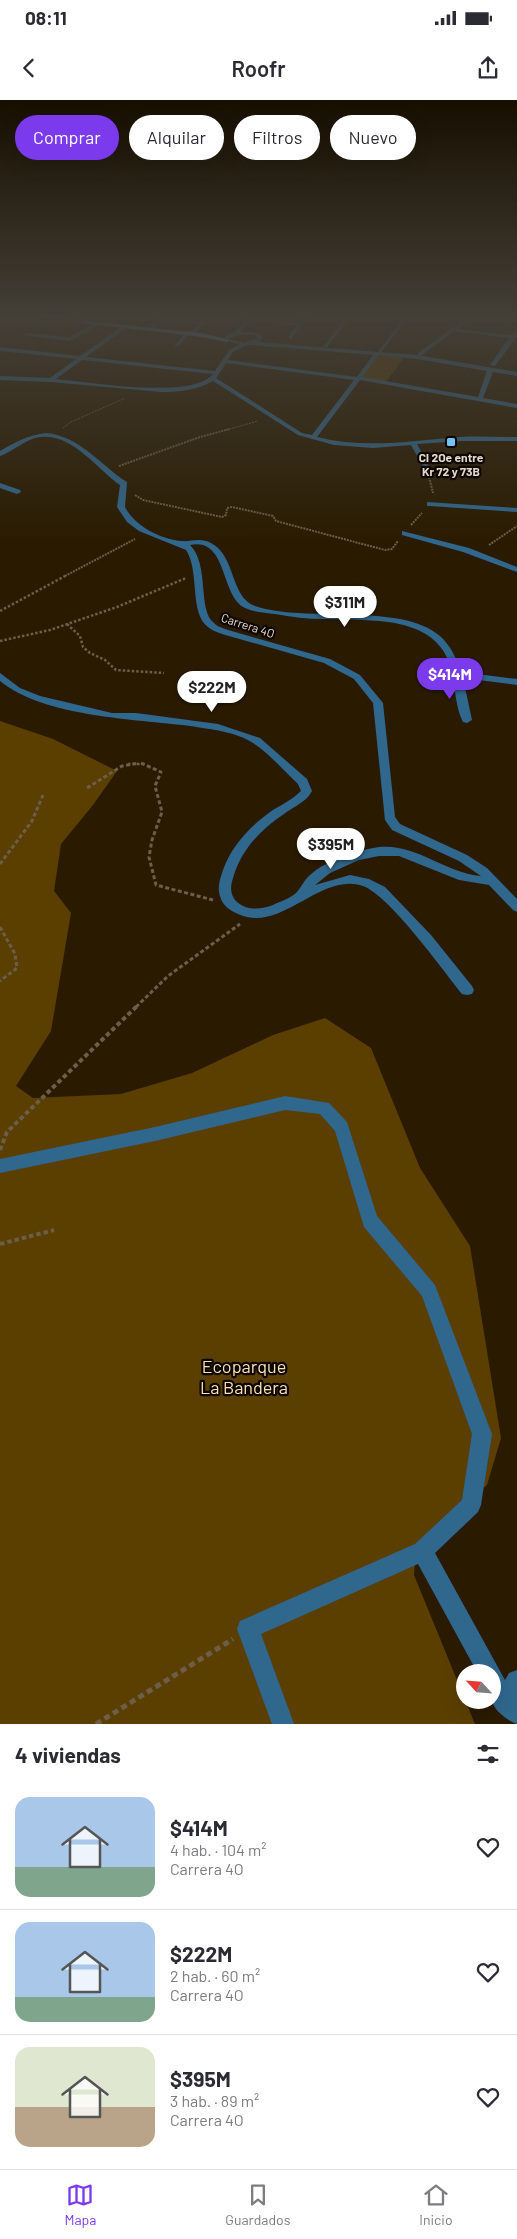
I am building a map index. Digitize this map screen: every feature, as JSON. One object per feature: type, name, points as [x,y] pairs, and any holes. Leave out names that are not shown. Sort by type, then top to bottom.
[{"type":"street","points":[[237,392],[300,434],[354,446],[498,437],[517,438]]},
{"type":"street","points":[[313,438],[348,392]]},
{"type":"street","points":[[438,392],[517,406]]},
{"type":"street","points":[[480,399],[483,392]]},
{"type":"street","points":[[0,454],[35,436],[52,435],[72,441],[124,484],[121,507],[132,524],[146,532],[183,544],[200,541],[216,549],[229,573],[238,599],[246,605],[259,610],[312,616],[380,618],[409,624],[430,634],[446,648],[457,674],[467,720]]},
{"type":"street","points":[[413,443],[428,470]]},
{"type":"street","points":[[0,485],[17,492]]},
{"type":"street","points":[[430,504],[517,510]]},
{"type":"street","points":[[405,533],[476,554],[517,570]]},
{"type":"street","name":"Carrera 4O","points":[[183,544],[190,549],[198,572],[203,613],[205,619],[212,626],[248,639],[327,661],[357,677],[369,689],[378,703],[380,714],[389,817],[396,827],[463,858],[483,870],[517,907]]},
{"type":"street","points":[[457,674],[517,682]]},
{"type":"street","points":[[0,676],[17,690],[37,698],[112,716],[136,716],[218,727],[256,740],[303,782],[307,791],[300,800],[283,809],[252,832],[231,860],[223,887],[231,905],[240,911],[255,914],[276,909],[327,884],[350,879],[365,882],[381,890],[419,931],[467,990]]},
{"type":"street","points":[[301,896],[307,883],[326,869],[360,855],[388,851],[412,857],[459,877],[476,881],[493,881]]},
{"type":"street","points":[[0,1166],[155,1134],[285,1103],[324,1108],[342,1127],[370,1221],[429,1291],[482,1434],[471,1505],[422,1552],[248,1629],[283,1724]]},
{"type":"street","points":[[422,1552],[485,1664]]},
{"type":"street","points":[[511,1708],[517,1681]]},
{"type":"street","points":[[501,1693],[511,1708]]},
{"type":"path","points":[[52,435],[71,422],[138,392]]},
{"type":"path","points":[[105,470],[200,437],[273,417]]},
{"type":"path","points":[[124,484],[143,500],[222,517],[226,515],[227,508],[232,507],[273,516],[276,521],[386,550],[392,549],[434,497],[428,470]]},
{"type":"path","points":[[476,554],[517,526]]},
{"type":"path","points":[[0,612],[146,532]]},
{"type":"path","points":[[0,641],[67,624],[117,607],[198,572]]},
{"type":"path","points":[[67,624],[80,636],[83,647],[90,653],[105,660],[116,670],[164,673]]},
{"type":"path","points":[[87,788],[128,763],[150,764],[161,772],[155,778],[153,787],[162,812],[151,842],[149,869],[156,885],[231,905]]},
{"type":"path","points":[[0,864],[32,821],[43,795]]},
{"type":"path","points":[[0,1150],[7,1132],[168,976],[255,914]]},
{"type":"path","points":[[0,927],[15,954],[17,968],[0,982]]},
{"type":"path","points":[[0,1244],[54,1230]]},
{"type":"path","points":[[96,1724],[248,1629]]},
{"type":"green space","name":"Ecoparque La Bandera","points":[[0,721],[53,739],[117,771],[93,805],[61,844],[54,891],[71,913],[51,1031],[16,1086],[33,1098],[121,1094],[192,1073],[273,1035],[325,1018],[371,1048],[420,1168],[470,1246],[501,1438],[487,1485],[428,1536],[416,1551],[414,1575],[456,1678],[456,1709],[469,1709],[475,1724],[0,1724]]},
{"type":"place","name":"Cl 2Oe entre Kr 72 y 73B","points":[[451,442]]}]
